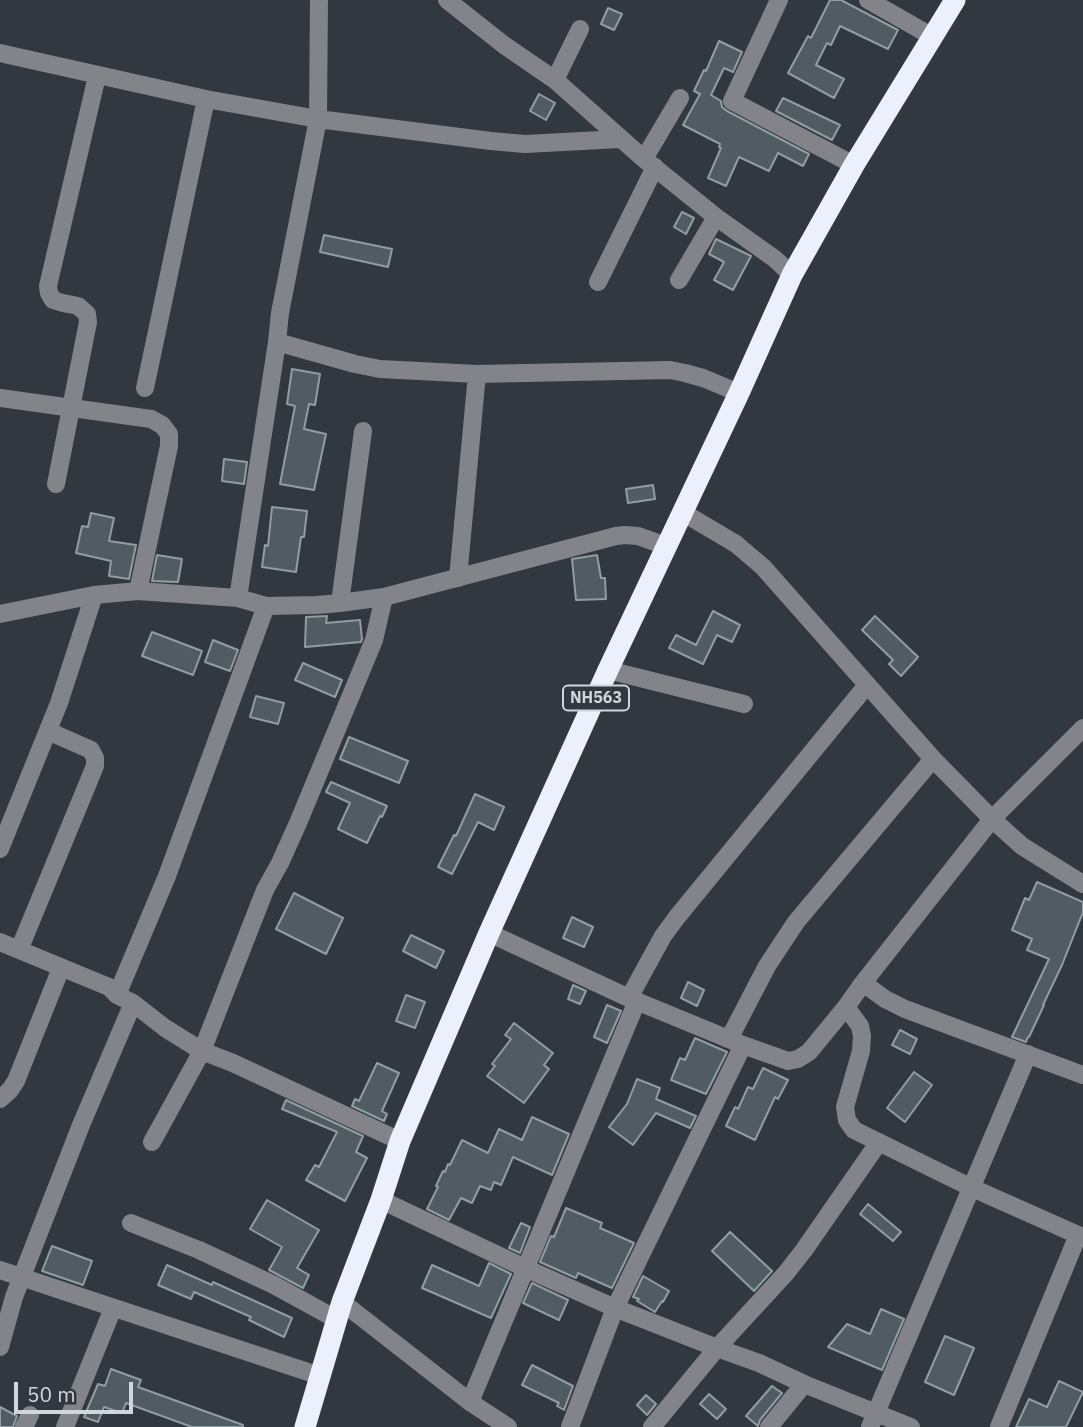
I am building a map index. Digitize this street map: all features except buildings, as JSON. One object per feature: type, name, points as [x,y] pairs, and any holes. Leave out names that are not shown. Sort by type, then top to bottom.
[{"type":"highway","name":"NH563","points":[[305,1427],[339,1311],[400,1142],[489,933],[608,670],[792,275],[854,165],[955,0]]},
{"type":"street","points":[[238,598],[280,313],[318,119],[319,0]]},
{"type":"street","points":[[447,0],[504,45],[555,80],[649,163],[716,217],[775,259],[792,275]]},
{"type":"street","points":[[779,0],[732,101],[854,165]]},
{"type":"street","points":[[868,0],[933,37]]},
{"type":"street","points":[[555,80],[580,29]]},
{"type":"street","points":[[0,53],[206,99],[318,119],[525,144],[620,139]]},
{"type":"street","points":[[56,484],[88,322],[87,314],[78,306],[53,300],[48,286],[97,76]]},
{"type":"street","points":[[598,282],[680,98]]},
{"type":"street","points":[[145,388],[206,99]]},
{"type":"street","points":[[679,280],[716,217]]},
{"type":"street","points":[[277,342],[355,365],[380,369],[477,374],[670,370],[703,378],[739,393]]},
{"type":"street","points":[[458,578],[477,374]]},
{"type":"street","points":[[0,398],[151,419],[162,425],[169,434],[170,446],[138,591]]},
{"type":"street","points":[[340,603],[363,431]]},
{"type":"street","points":[[682,512],[736,544],[764,566],[933,759],[992,819],[1022,846],[1083,884]]},
{"type":"street","points":[[0,614],[94,595],[138,591],[238,598],[267,606],[340,603],[384,597],[616,536],[638,536],[666,546]]},
{"type":"street","points":[[0,849],[59,703],[94,595]]},
{"type":"street","points":[[152,1142],[202,1051],[265,890],[298,823],[374,640],[384,597]]},
{"type":"street","points":[[0,1348],[22,1276],[80,1125],[167,876],[267,606]]},
{"type":"street","points":[[608,670],[744,704]]},
{"type":"street","points":[[470,1402],[633,999],[663,936],[867,685]]},
{"type":"street","points":[[489,933],[633,999],[736,1042],[788,1060],[798,1059],[809,1052],[846,1007],[992,819],[1083,728]]},
{"type":"street","points":[[19,950],[95,766],[91,750],[48,731]]},
{"type":"street","points":[[570,1427],[615,1308],[736,1042],[766,966],[796,922],[933,759]]},
{"type":"street","points":[[0,942],[109,987],[164,1028],[202,1051],[400,1142]]},
{"type":"street","points":[[0,1099],[16,1081],[61,968]]},
{"type":"street","points":[[863,983],[905,1009],[1083,1076]]},
{"type":"street","points":[[846,1007],[860,1026],[862,1037],[861,1051],[845,1107],[847,1120],[854,1130],[971,1187],[1081,1231],[999,1427]]},
{"type":"street","points":[[873,1420],[1028,1054]]},
{"type":"street","points":[[652,1427],[717,1348],[800,1256],[879,1142]]},
{"type":"street","points":[[381,1200],[615,1308],[759,1363],[873,1420],[911,1427]]},
{"type":"street","points":[[131,1223],[339,1311],[509,1427]]},
{"type":"street","points":[[0,1270],[320,1376]]},
{"type":"street","points":[[65,1427],[113,1308]]},
{"type":"street","points":[[769,1427],[804,1384]]}]
